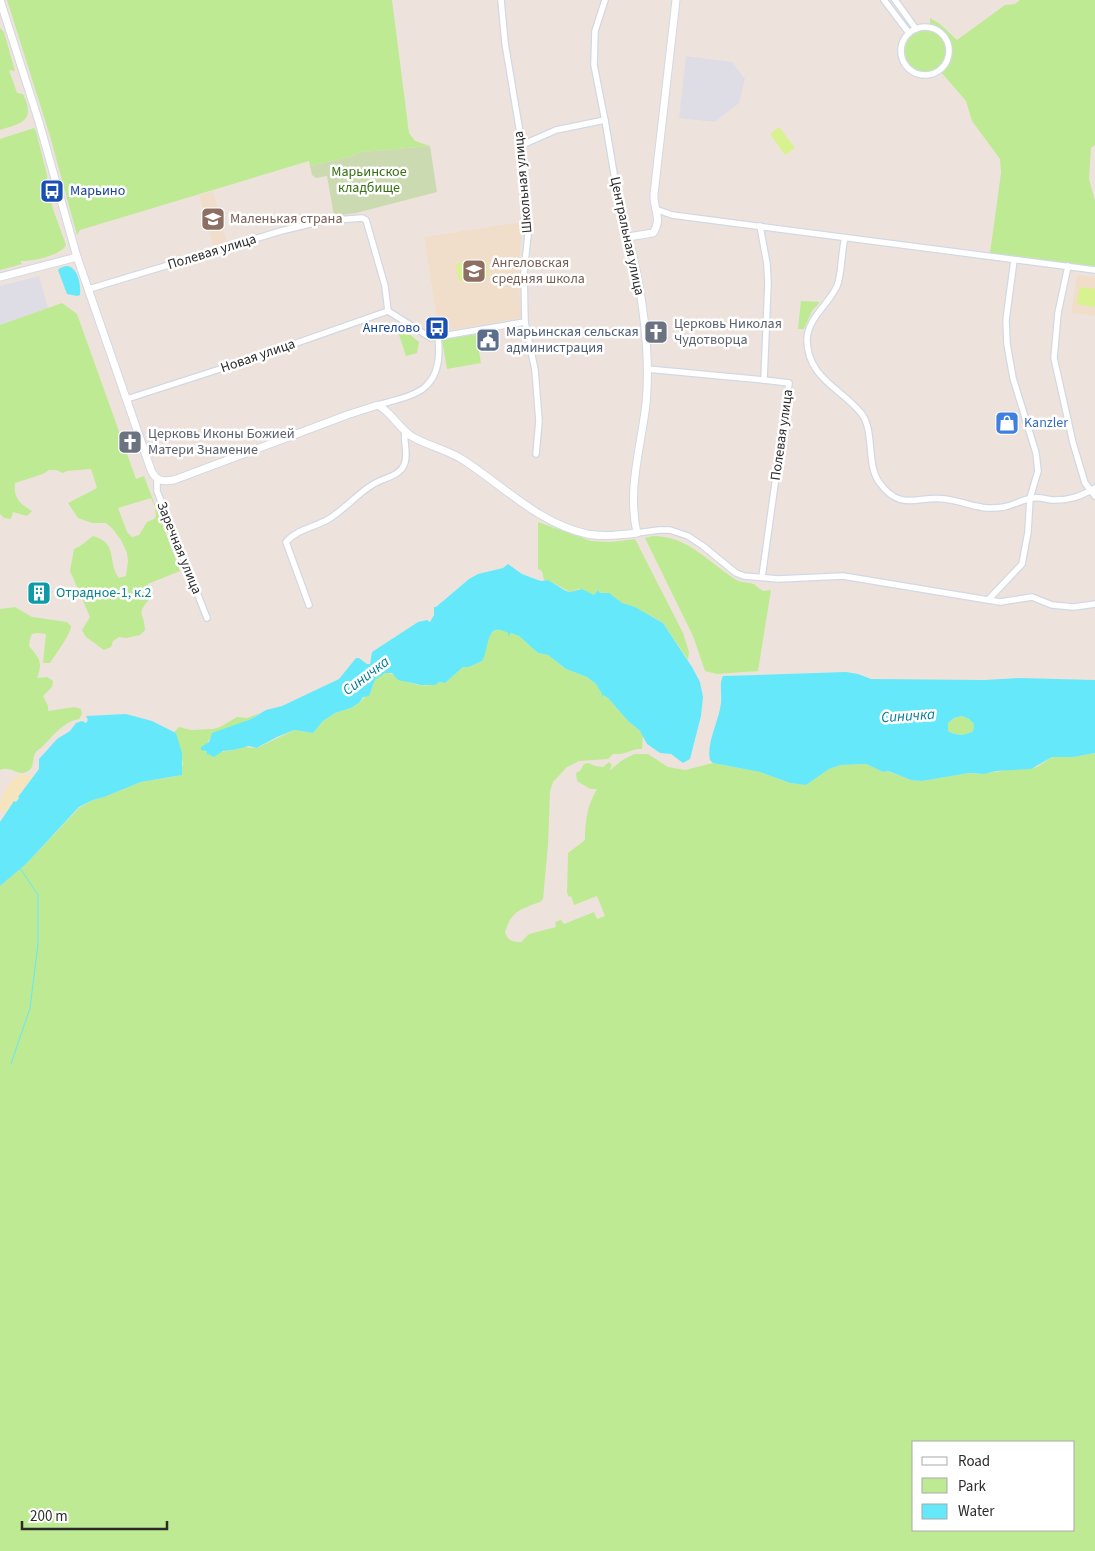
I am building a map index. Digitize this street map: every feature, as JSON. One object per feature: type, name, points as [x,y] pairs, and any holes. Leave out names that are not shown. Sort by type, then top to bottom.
[{"type":"street","points":[[0,0],[39,122],[78,257],[151,470],[157,478],[162,481],[174,480],[347,415],[414,393],[427,386],[432,377],[438,359],[438,337]]},
{"type":"street","name":"Школьная улица","points":[[500,0],[505,43],[522,145],[529,226],[524,272],[525,322],[535,370],[539,421],[536,454]]},
{"type":"street","name":"Центральная улица","points":[[605,0],[598,18],[593,54],[620,210],[636,265],[647,369],[646,404],[632,499],[637,533]]},
{"type":"street","points":[[628,238],[653,233],[657,222],[658,210],[653,200],[676,0]]},
{"type":"street","points":[[884,0],[909,33]]},
{"type":"street","points":[[895,0],[916,29]]},
{"type":"street","points":[[926,27],[934,28],[946,38],[949,53],[943,67],[937,72],[922,74],[914,72],[908,67],[902,54],[902,46],[909,33],[926,27]]},
{"type":"street","points":[[522,145],[556,130],[605,120]]},
{"type":"street","points":[[658,210],[672,215],[802,230],[844,238],[1095,270]]},
{"type":"street","name":"Полевая улица","points":[[89,289],[307,224],[358,217],[366,220],[385,286],[388,311]]},
{"type":"street","name":"Полевая улица","points":[[760,226],[768,264],[764,380],[789,383],[762,577]]},
{"type":"street","points":[[844,238],[837,286],[810,327],[807,338],[810,357],[816,369],[828,383],[862,414],[868,430],[872,464],[879,482],[895,496],[909,502],[943,498],[979,508],[1005,507],[1030,498],[1068,499],[1078,497],[1093,489]]},
{"type":"street","points":[[0,276],[78,257]]},
{"type":"street","points":[[989,599],[1022,564],[1028,532],[1030,498],[1038,477],[1036,453],[1014,378],[1006,327],[1014,260]]},
{"type":"street","points":[[1068,266],[1058,313],[1053,353],[1073,443],[1085,483],[1093,489],[1095,496]]},
{"type":"street","points":[[388,311],[431,338],[525,322]]},
{"type":"street","name":"Новая улица","points":[[127,399],[251,359],[388,311]]},
{"type":"street","points":[[647,369],[764,380]]},
{"type":"street","points":[[378,405],[392,414],[405,431],[412,436],[444,449],[460,458],[524,505],[559,524],[588,534],[614,536],[659,530],[679,533],[688,536],[703,546],[736,574],[744,576],[778,579],[843,576],[1000,602],[1032,597],[1052,605],[1074,606],[1095,604]]},
{"type":"street","points":[[309,605],[286,542],[296,534],[328,519],[373,484],[399,472],[404,466],[406,459],[405,431]]},
{"type":"street","name":"Заречная улица","points":[[157,478],[157,492],[207,618]]},
{"type":"shaded area","points":[[686,56],[732,62],[745,79],[739,103],[715,122],[679,118]]},
{"type":"shaded area","name":"Маленькая страна","points":[[213,191],[227,242],[213,246],[199,195]]},
{"type":"shaded area","name":"Ангеловская средняя школа","points":[[522,222],[519,282],[521,318],[439,332],[424,237]]},
{"type":"shaded area","points":[[1077,275],[1095,277],[1095,316],[1071,313]]},
{"type":"shaded area","points":[[39,276],[48,308],[0,325],[0,286]]},
{"type":"green space","points":[[7,0],[392,0],[409,133],[415,141],[430,146],[362,152],[310,166],[309,161],[80,230],[77,235],[50,136]]},
{"type":"green space","points":[[1020,0],[1095,0],[1095,145],[1091,148],[1089,179],[1095,201],[1095,267],[990,253],[1001,173],[1000,159],[972,121],[966,101],[941,72],[950,58],[951,44],[944,32],[930,25],[930,18],[940,24],[957,40],[1005,5],[1015,4]]},
{"type":"green space","points":[[0,28],[4,32],[15,71],[9,70],[17,93],[23,94],[28,110],[25,120],[0,130]]},
{"type":"green space","points":[[926,30],[941,36],[947,51],[941,66],[926,72],[911,66],[905,51],[911,36]]},
{"type":"green space","points":[[779,127],[795,148],[785,155],[770,134]]},
{"type":"green space","points":[[34,128],[47,175],[48,191],[66,245],[53,255],[20,261],[22,264],[0,270],[0,139]]},
{"type":"green space","name":"Марьинское кладбище","points":[[430,146],[437,192],[356,213],[334,216],[327,176],[316,178],[312,175],[310,166],[362,152]]},
{"type":"green space","points":[[486,260],[488,276],[459,281],[456,264]]},
{"type":"green space","points":[[1080,287],[1095,289],[1095,307],[1077,304]]},
{"type":"green space","points":[[801,301],[820,302],[812,311],[804,329],[798,329]]},
{"type":"green space","points":[[62,303],[77,314],[136,479],[144,476],[180,571],[148,584],[150,598],[142,611],[145,630],[140,635],[126,638],[119,637],[113,641],[111,647],[104,650],[86,637],[82,630],[90,617],[70,571],[74,549],[93,536],[101,539],[109,548],[119,578],[126,576],[128,561],[127,553],[121,540],[112,528],[106,523],[92,523],[78,518],[68,503],[97,488],[91,469],[63,473],[49,470],[43,474],[15,483],[16,497],[24,506],[32,511],[27,516],[13,512],[11,519],[4,518],[0,514],[0,325]],"holes":[[[151,498],[156,516],[154,519],[147,522],[139,535],[132,537],[127,532],[118,508]]]},
{"type":"green space","points":[[404,330],[419,342],[417,353],[406,356],[398,332]]},
{"type":"green space","points":[[476,334],[481,363],[447,369],[442,340]]},
{"type":"green space","points":[[538,522],[591,541],[611,542],[635,539],[683,633],[689,652],[688,660],[663,623],[654,618],[622,603],[608,593],[600,593],[598,590],[594,595],[579,589],[570,592],[548,580],[544,580],[542,571],[538,569]]},
{"type":"green space","points":[[653,536],[677,540],[697,551],[737,580],[754,584],[763,591],[771,590],[758,671],[717,674],[705,671],[693,636],[645,538]]},
{"type":"green space","points":[[15,607],[32,617],[67,622],[71,626],[66,639],[50,663],[43,663],[46,634],[32,634],[29,646],[36,654],[40,664],[37,678],[47,677],[53,681],[52,687],[43,696],[48,706],[48,711],[74,707],[81,709],[82,714],[79,719],[63,726],[37,750],[31,768],[23,773],[7,769],[0,770],[0,609]]},
{"type":"green space","points":[[498,629],[503,630],[509,635],[511,633],[519,636],[538,653],[548,655],[566,669],[587,677],[596,684],[603,695],[643,734],[642,749],[635,749],[622,754],[613,754],[608,759],[579,761],[567,767],[553,782],[550,791],[543,899],[518,912],[510,919],[505,932],[509,939],[515,942],[521,942],[529,934],[556,927],[555,922],[561,920],[564,924],[594,912],[597,919],[605,916],[597,896],[574,905],[571,896],[569,897],[567,893],[568,853],[585,840],[587,814],[597,789],[590,789],[577,781],[576,773],[580,771],[584,764],[588,763],[603,767],[609,762],[612,765],[609,771],[621,761],[634,754],[648,754],[668,767],[685,770],[713,763],[760,772],[790,783],[806,785],[829,769],[841,765],[866,764],[883,772],[887,771],[911,780],[922,781],[969,773],[979,774],[1026,769],[1037,767],[1052,757],[1073,757],[1095,753],[1095,1551],[0,1551],[0,886],[26,864],[79,808],[93,800],[141,782],[178,776],[183,764],[176,733],[174,732],[179,727],[191,730],[213,729],[237,717],[247,718],[260,713],[251,719],[212,734],[204,750],[208,754],[244,747],[257,748],[294,730],[313,733],[323,721],[335,713],[351,708],[359,703],[372,689],[375,680],[385,673],[407,682],[419,685],[432,685],[439,682],[445,683],[463,667],[469,667],[482,661],[490,634]]},
{"type":"green space","points":[[962,716],[974,724],[973,731],[960,735],[948,731],[948,723],[954,718]]},
{"type":"sand","points":[[22,774],[33,776],[18,796],[19,798],[16,802],[14,801],[5,813],[0,810],[4,794],[13,779]]},
{"type":"water","points":[[66,266],[73,269],[76,273],[80,286],[80,295],[67,294],[58,270]]},
{"type":"water","name":"Синичка","points":[[508,564],[522,574],[541,581],[548,580],[566,591],[582,589],[594,595],[598,590],[600,593],[609,593],[622,603],[635,607],[663,623],[692,667],[700,682],[703,697],[701,716],[690,759],[683,763],[671,754],[660,753],[647,744],[640,731],[628,721],[608,698],[603,695],[601,697],[602,694],[596,684],[587,677],[566,669],[548,655],[538,653],[519,636],[511,633],[508,636],[508,633],[501,630],[495,630],[489,637],[482,661],[469,667],[463,667],[445,683],[421,685],[398,680],[392,673],[385,673],[375,680],[369,696],[363,697],[359,703],[351,708],[335,713],[323,721],[313,733],[294,730],[257,748],[249,746],[223,751],[214,757],[206,755],[206,751],[201,750],[201,747],[209,742],[212,733],[251,719],[266,710],[282,706],[339,679],[356,658],[370,664],[372,652],[418,622],[427,620],[430,622],[434,615],[434,607],[469,579],[478,574],[503,568]]},
{"type":"water","name":"Синичка","points":[[846,672],[871,679],[985,680],[1020,678],[1095,680],[1095,753],[1073,757],[1052,757],[1031,769],[996,771],[984,774],[969,773],[922,781],[911,780],[888,771],[883,772],[866,764],[841,765],[829,769],[806,785],[790,783],[760,772],[713,763],[710,760],[711,739],[720,710],[723,676]],"holes":[[[962,716],[974,724],[973,731],[960,735],[948,731],[948,723],[954,718]]]},
{"type":"water","points":[[126,714],[152,721],[176,733],[182,753],[182,775],[141,782],[79,807],[26,864],[0,886],[0,822],[39,769],[39,759],[57,739],[70,731],[76,723],[82,721],[86,723],[88,720],[86,716]]},
{"type":"waterway","points":[[11,1064],[30,1008],[38,944],[38,895],[20,868]]},
{"type":"place","name":"Марьино","points":[[52,191]]},
{"type":"place","name":"Маленькая страна","points":[[213,219]]},
{"type":"place","name":"Ангеловская средняя школа","points":[[474,271]]},
{"type":"place","name":"Ангелово","points":[[437,328]]},
{"type":"place","name":"Церковь Николая Чудотворца","points":[[656,332]]},
{"type":"place","name":"Марьинская сельская администрация","points":[[488,340]]},
{"type":"place","name":"Kanzler","points":[[1007,423]]},
{"type":"place","name":"Церковь Иконы Божией Матери Знамение","points":[[130,442]]},
{"type":"place","name":"Отрадное-1, к.2","points":[[39,593]]}]
